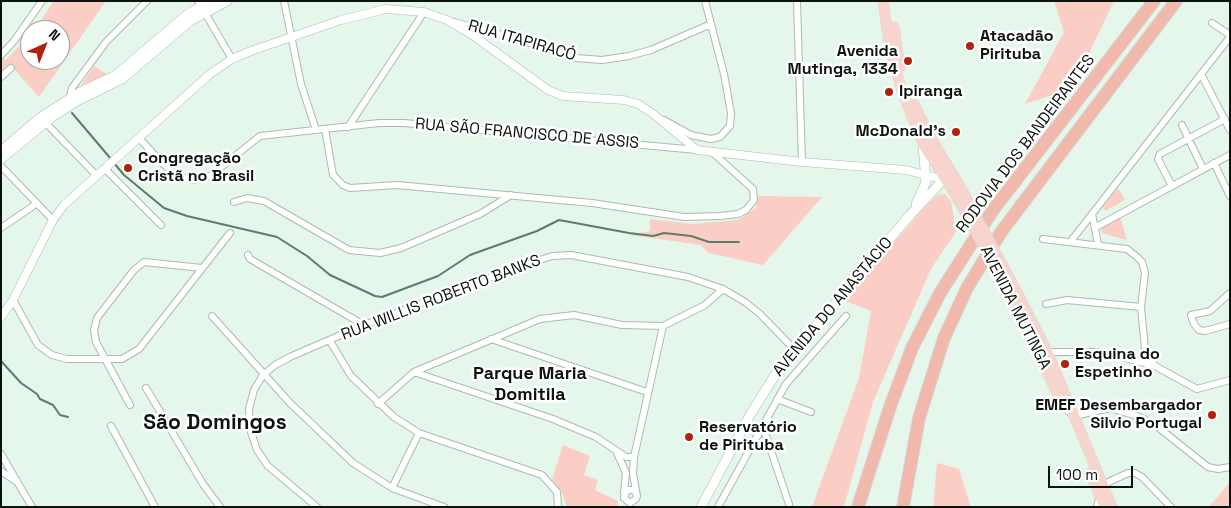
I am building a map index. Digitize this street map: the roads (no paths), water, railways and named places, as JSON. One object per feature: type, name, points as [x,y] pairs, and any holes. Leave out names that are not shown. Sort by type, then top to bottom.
[{"type":"highway","name":"RODOVIA DOS BANDEIRANTES","points":[[858,507],[909,356],[940,293],[992,210],[1154,1]]},
{"type":"highway","name":"RODOVIA DOS BANDEIRANTES","points":[[903,507],[919,418],[944,338],[967,288],[1001,232],[1176,1]]},
{"type":"main road","points":[[1,151],[69,102],[112,78],[200,6],[211,1]]},
{"type":"main road","points":[[200,6],[227,1]]},
{"type":"main road","name":"AVENIDA MUTINGA","points":[[883,1],[894,70],[923,144],[958,191],[1016,297],[1074,416],[1112,507]]},
{"type":"main road","name":"AVENIDA MUTINGA","points":[[890,1],[900,66],[908,91],[924,126],[942,156],[948,176]]},
{"type":"main road","points":[[1,159],[43,120]]},
{"type":"main road","points":[[923,144],[931,145],[942,156]]},
{"type":"main road","name":"AVENIDA DO ANASTÁCIO","points":[[910,215],[926,185],[923,144]]},
{"type":"main road","name":"AVENIDA DO ANASTÁCIO","points":[[701,507],[750,415],[794,349],[910,215],[948,176]]},
{"type":"main road","name":"AVENIDA MUTINGA","points":[[1044,352],[1063,407],[1101,504]]},
{"type":"street","points":[[69,102],[72,88],[114,31],[147,1]]},
{"type":"street","points":[[284,1],[301,84],[316,130]]},
{"type":"street","points":[[1,317],[13,300],[53,220],[68,200],[210,74],[232,59],[290,37],[367,12],[402,9],[424,12],[447,20],[471,34],[548,90],[563,96],[624,100],[638,104],[691,135],[711,138],[720,137],[730,126],[732,113],[705,1]]},
{"type":"street","points":[[797,1],[802,162]]},
{"type":"street","points":[[1,55],[14,41],[40,2]]},
{"type":"street","points":[[200,6],[232,59]]},
{"type":"street","points":[[348,127],[424,12]]},
{"type":"street","name":"RUA ITAPIRACÓ","points":[[447,20],[514,38],[576,58],[602,60],[651,50],[711,24]]},
{"type":"street","points":[[1071,241],[1230,36],[1212,23]]},
{"type":"street","points":[[1,77],[11,68]]},
{"type":"street","points":[[1201,74],[1230,130]]},
{"type":"street","points":[[652,113],[697,150]]},
{"type":"street","points":[[43,120],[96,175]]},
{"type":"street","points":[[1172,186],[1158,156],[1225,120]]},
{"type":"street","name":"RUA SÃO FRANCISCO DE ASSIS","points":[[139,138],[163,164],[179,176],[195,180],[210,176],[260,136],[404,123],[697,150],[948,176]]},
{"type":"street","points":[[1182,125],[1203,169]]},
{"type":"street","points":[[325,129],[333,175],[343,185],[350,188],[397,185],[647,210],[684,217],[738,214],[746,210],[754,200],[753,189],[712,152]]},
{"type":"street","points":[[1096,227],[1230,155]]},
{"type":"street","points":[[1214,163],[1230,196]]},
{"type":"street","points":[[1,166],[53,220]]},
{"type":"street","points":[[106,166],[161,225]]},
{"type":"street","points":[[234,202],[247,198],[264,201],[349,250],[380,253],[401,248],[480,214],[511,195]]},
{"type":"street","points":[[1,228],[36,204]]},
{"type":"street","points":[[1092,214],[1098,244]]},
{"type":"street","points":[[13,300],[33,337],[44,350],[67,359],[122,359],[139,349],[230,233]]},
{"type":"street","points":[[1043,239],[1098,244],[1127,249],[1142,262],[1145,273],[1141,307],[1145,349],[1155,366]]},
{"type":"street","points":[[248,255],[250,259],[364,325]]},
{"type":"street","name":"RUA WILLIS ROBERTO BANKS","points":[[317,507],[268,466],[257,450],[250,429],[249,409],[254,390],[263,375],[284,360],[364,325],[552,256],[588,256],[688,277],[723,289],[760,314],[794,349]]},
{"type":"street","points":[[130,405],[96,342],[94,330],[96,318],[139,265],[148,262],[202,268]]},
{"type":"street","points":[[378,404],[414,372],[540,319],[559,315],[574,315],[622,325],[663,326],[705,305],[723,289]]},
{"type":"street","points":[[1230,293],[1210,311],[1191,315],[1194,324],[1199,330],[1204,332],[1230,324]]},
{"type":"street","points":[[1046,304],[1067,300],[1141,307]]},
{"type":"street","points":[[212,316],[263,375],[339,451],[372,476],[392,488],[444,507]]},
{"type":"street","name":"AVENIDA DO ANASTÁCIO","points":[[722,505],[762,424],[786,384],[846,316]]},
{"type":"street","points":[[639,507],[633,465],[634,457],[663,326]]},
{"type":"street","points":[[491,338],[648,392]]},
{"type":"street","points":[[330,341],[351,376],[378,404],[419,433],[542,475],[557,492],[558,507]]},
{"type":"street","points":[[1138,360],[1145,349]]},
{"type":"street","points":[[1044,352],[1096,352],[1138,360],[1155,366],[1197,388],[1230,380]]},
{"type":"street","points":[[414,372],[553,418],[596,437],[626,457],[634,457]]},
{"type":"street","points":[[146,388],[203,484],[220,507]]},
{"type":"street","points":[[777,399],[811,412]]},
{"type":"street","points":[[1063,407],[1074,416],[1110,408],[1122,411],[1159,428],[1208,467],[1218,470],[1230,467]]},
{"type":"street","points":[[762,424],[789,504]]},
{"type":"street","points":[[111,426],[156,507]]},
{"type":"street","points":[[392,488],[419,433]]},
{"type":"street","points":[[617,452],[626,473],[624,495],[620,506]]},
{"type":"street","points":[[1,454],[32,507]]},
{"type":"street","points":[[7,462],[2,472],[18,483]]},
{"type":"street","points":[[626,473],[633,465]]},
{"type":"street","points":[[1101,504],[1102,484],[1128,473],[1142,477],[1171,507]]},
{"type":"street","points":[[624,495],[630,489],[636,494]]},
{"type":"street","points":[[631,505],[636,494]]},
{"type":"street","points":[[624,495],[631,505]]},
{"type":"waterway","points":[[72,113],[111,159]]},
{"type":"waterway","points":[[114,163],[124,175],[164,208],[187,216],[277,237],[307,256],[330,275],[375,296],[382,297],[438,276],[470,255],[537,231],[559,220],[653,236],[664,233],[691,236],[709,242],[739,242]]},
{"type":"waterway","points":[[1,361],[21,383],[37,394],[40,399],[53,405],[60,415],[68,417]]},
{"type":"place","name":"Atacadão Pirituba","points":[[970,46]]},
{"type":"place","name":"Avenida Mutinga, 1334","points":[[908,61]]},
{"type":"place","name":"Ipiranga","points":[[889,92]]},
{"type":"place","name":"McDonald's","points":[[956,132]]},
{"type":"place","name":"Congregação Cristã no Brasil","points":[[128,168]]},
{"type":"place","name":"Esquina do Espetinho","points":[[1065,364]]},
{"type":"place","name":"EMEF Desembargador Silvio Portugal","points":[[1212,415]]},
{"type":"place","name":"Reservatório de Pirituba","points":[[689,437]]},
{"type":"district","name":"Parque Maria Domitila","points":[[530,384]]},
{"type":"district","name":"São Domingos","points":[[215,423]]}]
